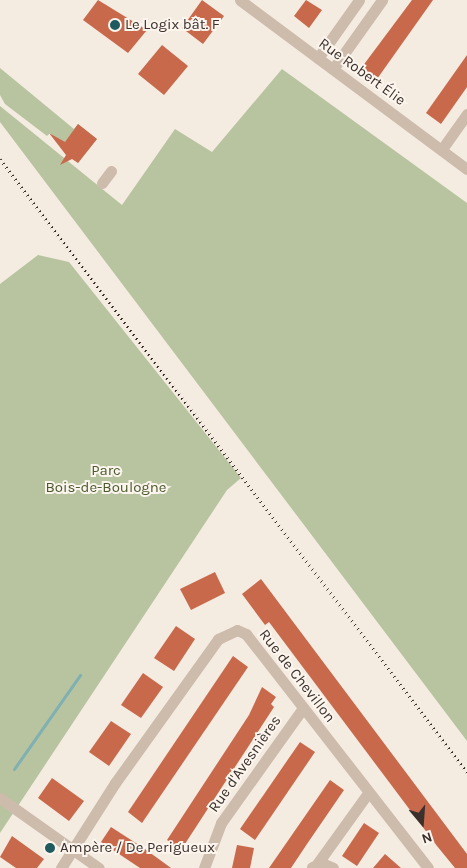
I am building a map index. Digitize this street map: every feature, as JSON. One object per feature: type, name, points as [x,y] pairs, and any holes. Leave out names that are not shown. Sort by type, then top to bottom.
[{"type":"street","name":"Rue Robert Élie","points":[[240,0],[467,169]]},
{"type":"street","points":[[318,58],[359,0]]},
{"type":"street","points":[[333,69],[382,0]]},
{"type":"street","points":[[442,149],[467,114]]},
{"type":"street","points":[[102,183],[112,171]]},
{"type":"street","name":"Rue de Chevillon","points":[[73,850],[115,784],[227,631],[246,634],[428,868]]},
{"type":"street","name":"Rue d'Avesnières","points":[[204,868],[221,823],[303,708]]},
{"type":"street","points":[[314,866],[368,793]]},
{"type":"street","points":[[0,798],[99,868]]},
{"type":"street","points":[[61,868],[73,850]]},
{"type":"street","points":[[314,866],[333,868]]},
{"type":"green space","points":[[0,68],[74,129],[78,124],[97,139],[78,163],[50,133],[47,136],[5,104],[0,95]]},
{"type":"green space","points":[[282,69],[467,203],[467,741],[0,122],[0,106],[122,205],[175,129],[212,152]]},
{"type":"green space","name":"Parc Bois-de-Boulogne","points":[[38,255],[69,262],[241,478],[227,490],[0,833],[0,284]]},
{"type":"building","name":"Le Logix bât. F","points":[[98,0],[147,30],[128,53],[83,20]]},
{"type":"building","points":[[202,0],[224,16],[203,44],[182,28]]},
{"type":"building","points":[[306,0],[322,10],[309,28],[294,16]]},
{"type":"building","points":[[412,0],[433,0],[377,79],[362,67]]},
{"type":"building","points":[[162,45],[188,66],[164,95],[138,74]]},
{"type":"building","points":[[467,55],[467,87],[441,124],[426,113]]},
{"type":"building","points":[[78,124],[97,139],[78,163],[72,159],[60,165],[66,155],[49,133],[65,142]]},
{"type":"building","points":[[215,572],[225,593],[191,610],[180,589]]},
{"type":"building","points":[[261,579],[467,854],[467,868],[455,868],[269,622],[265,625],[242,594]]},
{"type":"building","points":[[176,626],[195,639],[174,671],[154,658]]},
{"type":"building","points":[[233,656],[248,667],[142,823],[128,812]]},
{"type":"building","points":[[143,673],[163,687],[141,718],[121,705]]},
{"type":"building","points":[[262,687],[276,697],[271,704],[274,707],[181,850],[167,840],[249,715]]},
{"type":"building","points":[[111,721],[131,734],[109,766],[89,752]]},
{"type":"building","points":[[300,742],[315,752],[255,840],[240,829]]},
{"type":"building","points":[[52,778],[84,801],[69,821],[38,798]]},
{"type":"building","points":[[330,780],[344,790],[291,868],[269,868]]},
{"type":"building","points":[[364,823],[379,833],[357,866],[342,856]]},
{"type":"building","points":[[111,827],[171,868],[140,868],[101,842]]},
{"type":"building","points":[[12,836],[44,859],[37,868],[16,868],[0,857]]},
{"type":"building","points":[[237,845],[254,848],[250,868],[232,868]]},
{"type":"building","points":[[385,854],[401,868],[373,868]]},
{"type":"waterway","points":[[14,769],[80,675]]},
{"type":"railway","points":[[0,159],[467,772]]},
{"type":"place","name":"Le Logix bât. F","points":[[115,25]]},
{"type":"place","name":"Ampère / De Perigueux","points":[[50,848]]}]
